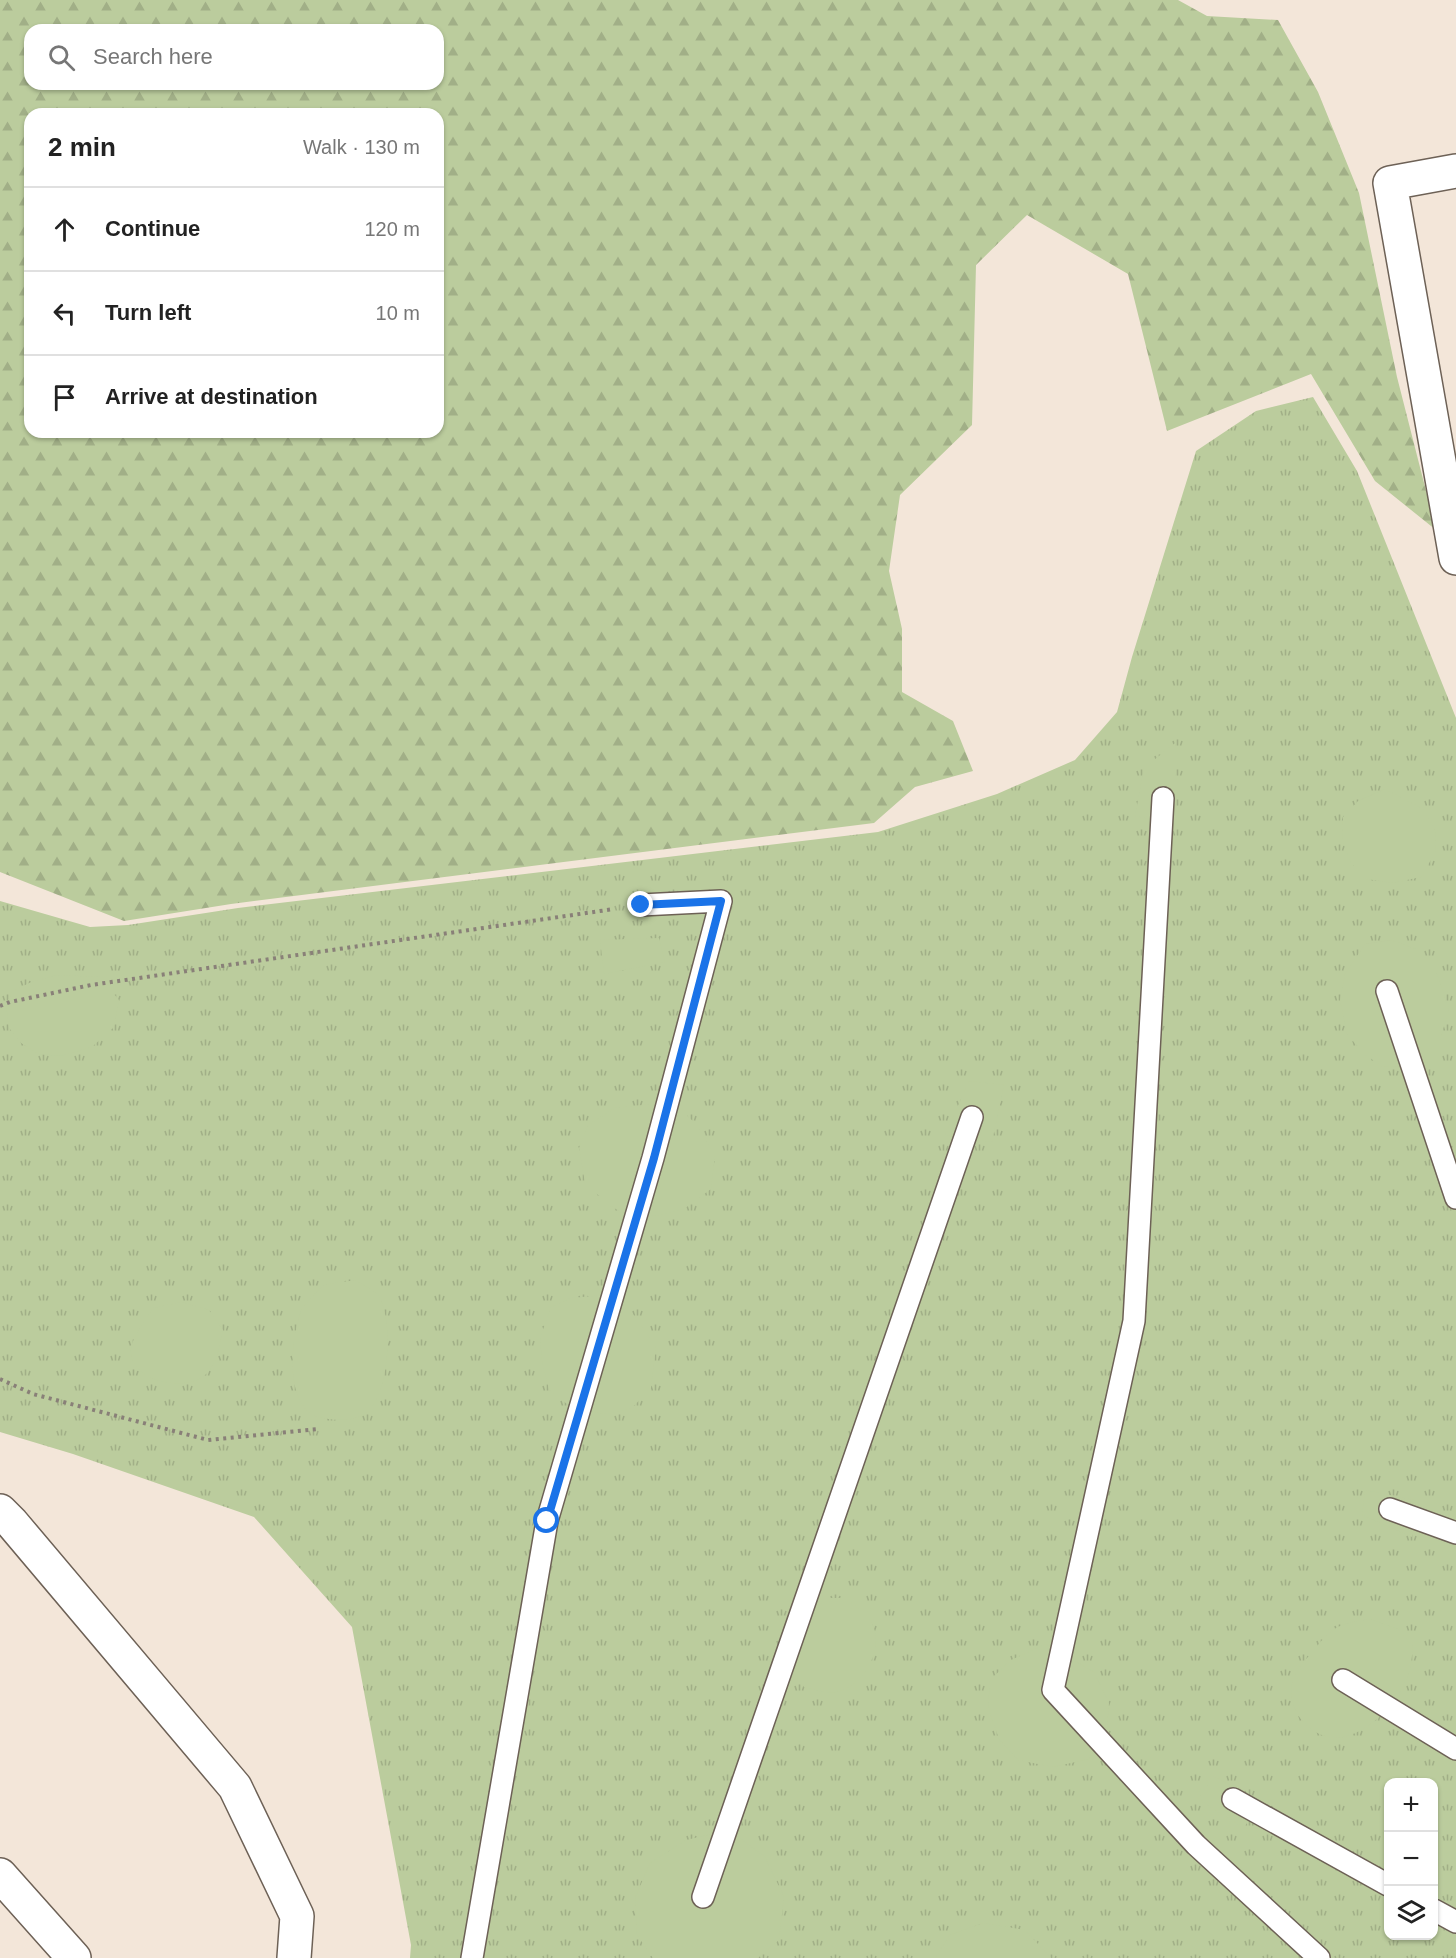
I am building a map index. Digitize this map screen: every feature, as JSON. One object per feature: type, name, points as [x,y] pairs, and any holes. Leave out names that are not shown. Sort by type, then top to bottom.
[{"type":"street","points":[[1456,171],[1390,183],[1456,558]]},
{"type":"street","points":[[0,1511],[12,1522],[235,1786],[297,1916],[294,1958]]},
{"type":"street","points":[[0,1875],[74,1958]]},
{"type":"lane","points":[[1163,798],[1134,1321],[1053,1690],[1196,1845],[1319,1958]]},
{"type":"lane","points":[[472,1958],[547,1521],[654,1158],[721,901],[641,905]]},
{"type":"lane","points":[[1387,991],[1456,1198]]},
{"type":"lane","points":[[703,1897],[972,1117]]},
{"type":"lane","points":[[1390,1509],[1456,1533]]},
{"type":"lane","points":[[1343,1680],[1456,1749]]},
{"type":"lane","points":[[1233,1799],[1384,1882]]},
{"type":"lane","points":[[1438,1912],[1456,1922]]},
{"type":"path","points":[[0,1006],[91,985],[641,905]]},
{"type":"path","points":[[0,1379],[33,1394],[208,1440],[318,1429]]},
{"type":"green space","points":[[0,0],[1178,0],[1207,16],[1278,20],[1318,92],[1359,193],[1397,377],[1436,530],[1375,481],[1311,374],[1167,431],[1128,274],[1027,215],[976,265],[972,425],[900,495],[889,571],[902,629],[902,692],[953,721],[973,771],[915,787],[874,823],[231,904],[124,921],[0,872]]},
{"type":"green space","points":[[1313,397],[1357,471],[1456,718],[1456,1958],[410,1958],[411,1945],[352,1627],[254,1517],[73,1454],[0,1432],[0,901],[90,927],[128,925],[238,908],[878,832],[997,794],[1075,760],[1117,712],[1196,451],[1256,411]]},
{"type":"green space","points":[[1175,743],[1175,824],[1135,816],[1144,768]]},
{"type":"green space","points":[[1385,789],[1423,809],[1436,832],[1435,853],[1421,877],[1393,883],[1366,879],[1351,863],[1342,839],[1343,817],[1358,801]]},
{"type":"green space","points":[[659,938],[665,962],[604,974],[600,940]]},
{"type":"green space","points":[[1391,940],[1416,949],[1437,974],[1449,1009],[1440,1040],[1422,1058],[1399,1067],[1381,1066],[1363,1053],[1347,1034],[1340,1000],[1345,974],[1365,944]]},
{"type":"green space","points":[[56,975],[100,977],[119,1000],[114,1027],[92,1047],[61,1056],[38,1054],[21,1043],[9,1028],[6,1005],[12,992],[29,983]]},
{"type":"green space","points":[[969,1081],[1004,1085],[992,1142],[945,1135]]},
{"type":"green space","points":[[673,1102],[697,1125],[715,1156],[711,1189],[684,1209],[660,1215],[629,1217],[609,1205],[585,1183],[579,1148],[588,1125],[615,1108]]},
{"type":"green space","points":[[355,1280],[376,1293],[383,1306],[388,1337],[385,1373],[381,1389],[375,1403],[357,1418],[337,1420],[319,1417],[307,1411],[295,1385],[293,1352],[298,1321],[303,1307],[323,1286]]},
{"type":"green space","points":[[604,1295],[628,1307],[656,1347],[651,1388],[632,1408],[608,1414],[585,1411],[567,1404],[549,1390],[542,1361],[540,1338],[551,1307],[571,1298]]},
{"type":"green space","points":[[182,1302],[209,1310],[223,1330],[217,1354],[209,1371],[195,1381],[171,1383],[148,1376],[138,1369],[132,1360],[131,1349],[137,1333],[153,1308]]},
{"type":"green space","points":[[1365,1490],[1419,1501],[1412,1537],[1362,1515]]},
{"type":"green space","points":[[814,1598],[846,1598],[868,1617],[874,1630],[875,1651],[866,1671],[850,1687],[840,1691],[827,1692],[804,1687],[786,1666]]},
{"type":"green space","points":[[1370,1619],[1398,1629],[1413,1646],[1410,1667],[1403,1687],[1375,1721],[1357,1732],[1335,1738],[1312,1730],[1296,1712],[1292,1701],[1291,1689],[1297,1671],[1329,1633],[1341,1625]]},
{"type":"green space","points":[[1046,1644],[1094,1672],[1109,1703],[1107,1729],[1089,1759],[1053,1767],[1018,1760],[999,1739],[988,1708],[990,1680],[1011,1660]]},
{"type":"green space","points":[[1214,1776],[1259,1802],[1244,1828],[1198,1799]]},
{"type":"green space","points":[[729,1830],[765,1857],[784,1897],[779,1940],[758,1958],[653,1958],[637,1935],[635,1898],[650,1863],[686,1840]]},
{"type":"green space","points":[[983,1923],[1025,1930],[1051,1958],[935,1958],[950,1935]]},
{"type":"route","points":[[547,1521],[654,1158],[721,901],[641,905]]}]
